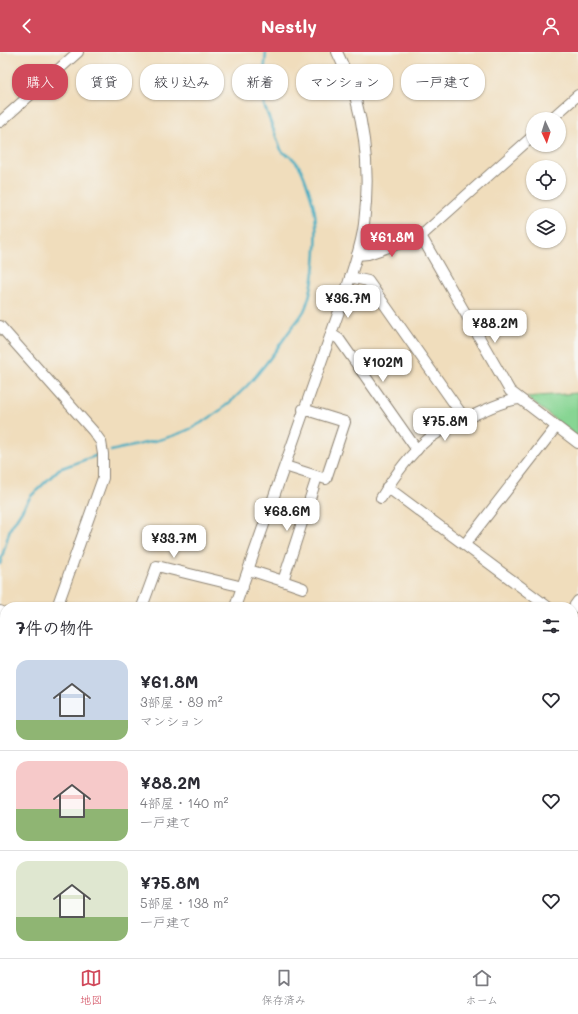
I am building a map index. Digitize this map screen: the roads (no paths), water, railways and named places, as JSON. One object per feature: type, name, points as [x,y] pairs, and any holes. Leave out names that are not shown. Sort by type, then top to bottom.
[{"type":"street","points":[[0,122],[78,52]]},
{"type":"street","points":[[237,602],[285,466],[303,409],[331,334],[357,255],[364,225],[367,169],[356,99],[337,52]]},
{"type":"street","points":[[559,112],[578,95]]},
{"type":"street","points":[[357,255],[368,254],[421,236],[526,142]]},
{"type":"street","points":[[421,236],[502,380],[510,391],[578,443]]},
{"type":"street","points":[[350,277],[368,282],[465,419]]},
{"type":"street","points":[[0,326],[93,431],[100,442],[103,454],[103,478],[59,602]]},
{"type":"street","points":[[331,334],[339,339],[417,450]]},
{"type":"street","points":[[381,498],[387,487],[417,450],[428,440],[465,419],[504,401],[519,399]]},
{"type":"street","points":[[285,466],[326,480],[345,422],[303,409]]},
{"type":"street","points":[[465,544],[556,427]]},
{"type":"street","points":[[282,581],[317,477]]},
{"type":"street","points":[[387,487],[541,602]]},
{"type":"street","points":[[144,602],[157,566],[243,587]]},
{"type":"street","points":[[249,570],[303,588]]},
{"type":"waterway","points":[[111,451],[163,439],[183,432],[221,410],[258,374],[304,311],[312,286],[316,254],[316,223],[314,209],[307,183],[301,170],[294,159],[282,152],[264,105],[263,86],[266,52]]},
{"type":"waterway","points":[[0,564],[10,529],[31,496],[59,469],[98,455]]}]
